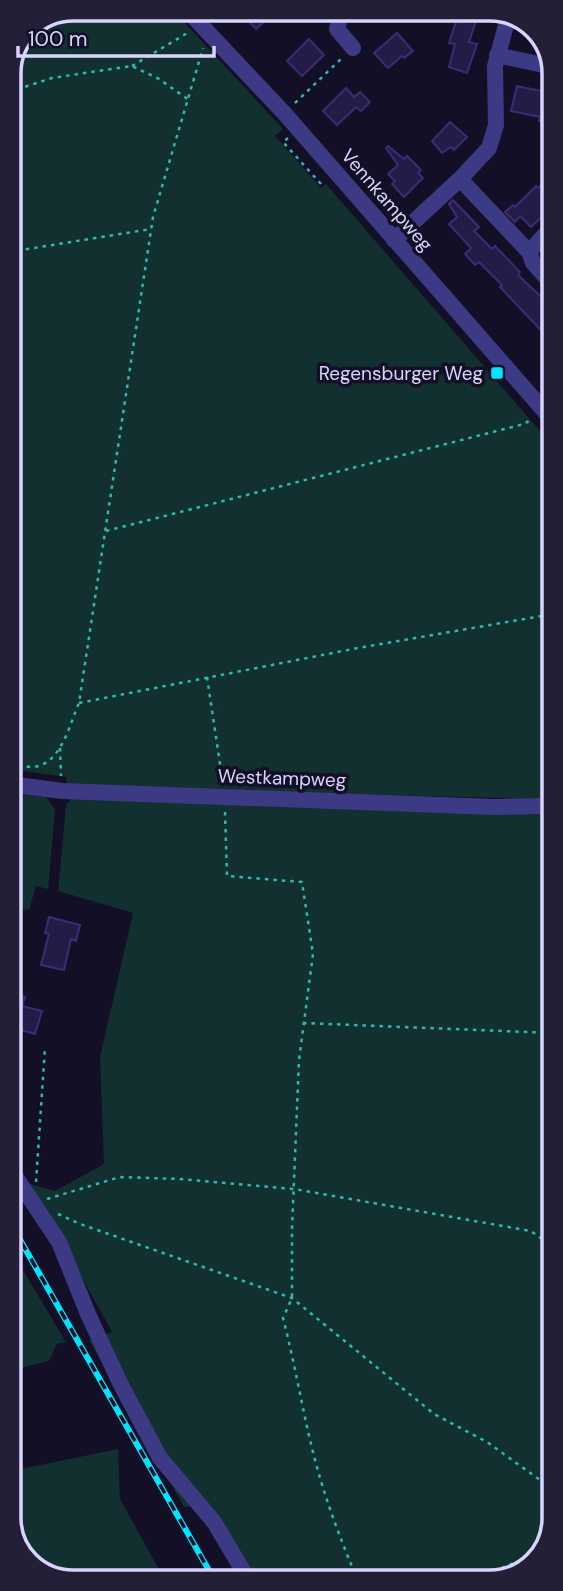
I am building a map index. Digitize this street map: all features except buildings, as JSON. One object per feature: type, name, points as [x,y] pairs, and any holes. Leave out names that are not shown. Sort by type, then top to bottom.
[{"type":"street","name":"Vennkampweg","points":[[197,21],[285,114],[542,408]]},
{"type":"street","points":[[339,21],[337,29],[353,48]]},
{"type":"street","points":[[394,240],[483,156],[494,137],[494,76],[506,24]]},
{"type":"street","points":[[497,55],[541,65]]},
{"type":"street","points":[[460,179],[529,251],[533,263],[542,273]]},
{"type":"street","points":[[529,251],[542,237]]},
{"type":"street","name":"Westkampweg","points":[[21,785],[62,791],[494,807],[542,805]]},
{"type":"street","points":[[21,1185],[59,1242],[121,1385],[160,1458],[214,1522],[242,1570]]},
{"type":"path","points":[[21,88],[52,78],[132,66],[204,28]]},
{"type":"path","points":[[21,765],[34,767],[51,758],[60,748],[79,702],[151,229],[189,100],[204,28]]},
{"type":"path","points":[[293,104],[353,48]]},
{"type":"path","points":[[132,66],[159,79],[189,100]]},
{"type":"path","points":[[21,250],[151,229]]},
{"type":"path","points":[[106,531],[542,417]]},
{"type":"path","points":[[79,702],[542,616]]},
{"type":"path","points":[[207,677],[225,797],[227,876],[302,882],[313,954],[312,979],[299,1060],[292,1298],[283,1318],[296,1366],[311,1445],[333,1521],[353,1570]]},
{"type":"path","points":[[60,748],[62,791]]},
{"type":"path","points":[[303,1024],[542,1032]]},
{"type":"path","points":[[45,1048],[33,1202],[120,1177],[180,1179],[294,1189],[531,1231],[542,1239]]},
{"type":"path","points":[[57,1213],[80,1224],[292,1298],[434,1414],[487,1442],[542,1481]]},
{"type":"path","points":[[500,1568],[518,1562]]},
{"type":"green space","points":[[66,21],[183,21],[283,129],[275,136],[321,188],[326,184],[542,433],[542,798],[67,786],[66,777],[21,771],[21,70],[26,50],[32,41],[56,24]]},
{"type":"green space","points":[[21,792],[45,795],[55,810],[48,889],[36,886],[29,910],[21,909]]},
{"type":"green space","points":[[73,797],[542,810],[542,1525],[537,1541],[519,1561],[510,1566],[490,1570],[249,1570],[211,1505],[184,1507],[89,1340],[112,1332],[30,1184],[55,1191],[104,1164],[100,1057],[133,913],[58,891],[66,805]]},
{"type":"green space","points":[[21,1267],[66,1342],[57,1344],[49,1361],[21,1368]]},
{"type":"green space","points":[[118,1449],[120,1499],[159,1570],[70,1570],[56,1567],[41,1559],[26,1541],[23,1531],[21,1469]]},
{"type":"railway","points":[[21,1242],[209,1570]]},
{"type":"place","name":"Regensburger Weg","points":[[497,373]]}]
